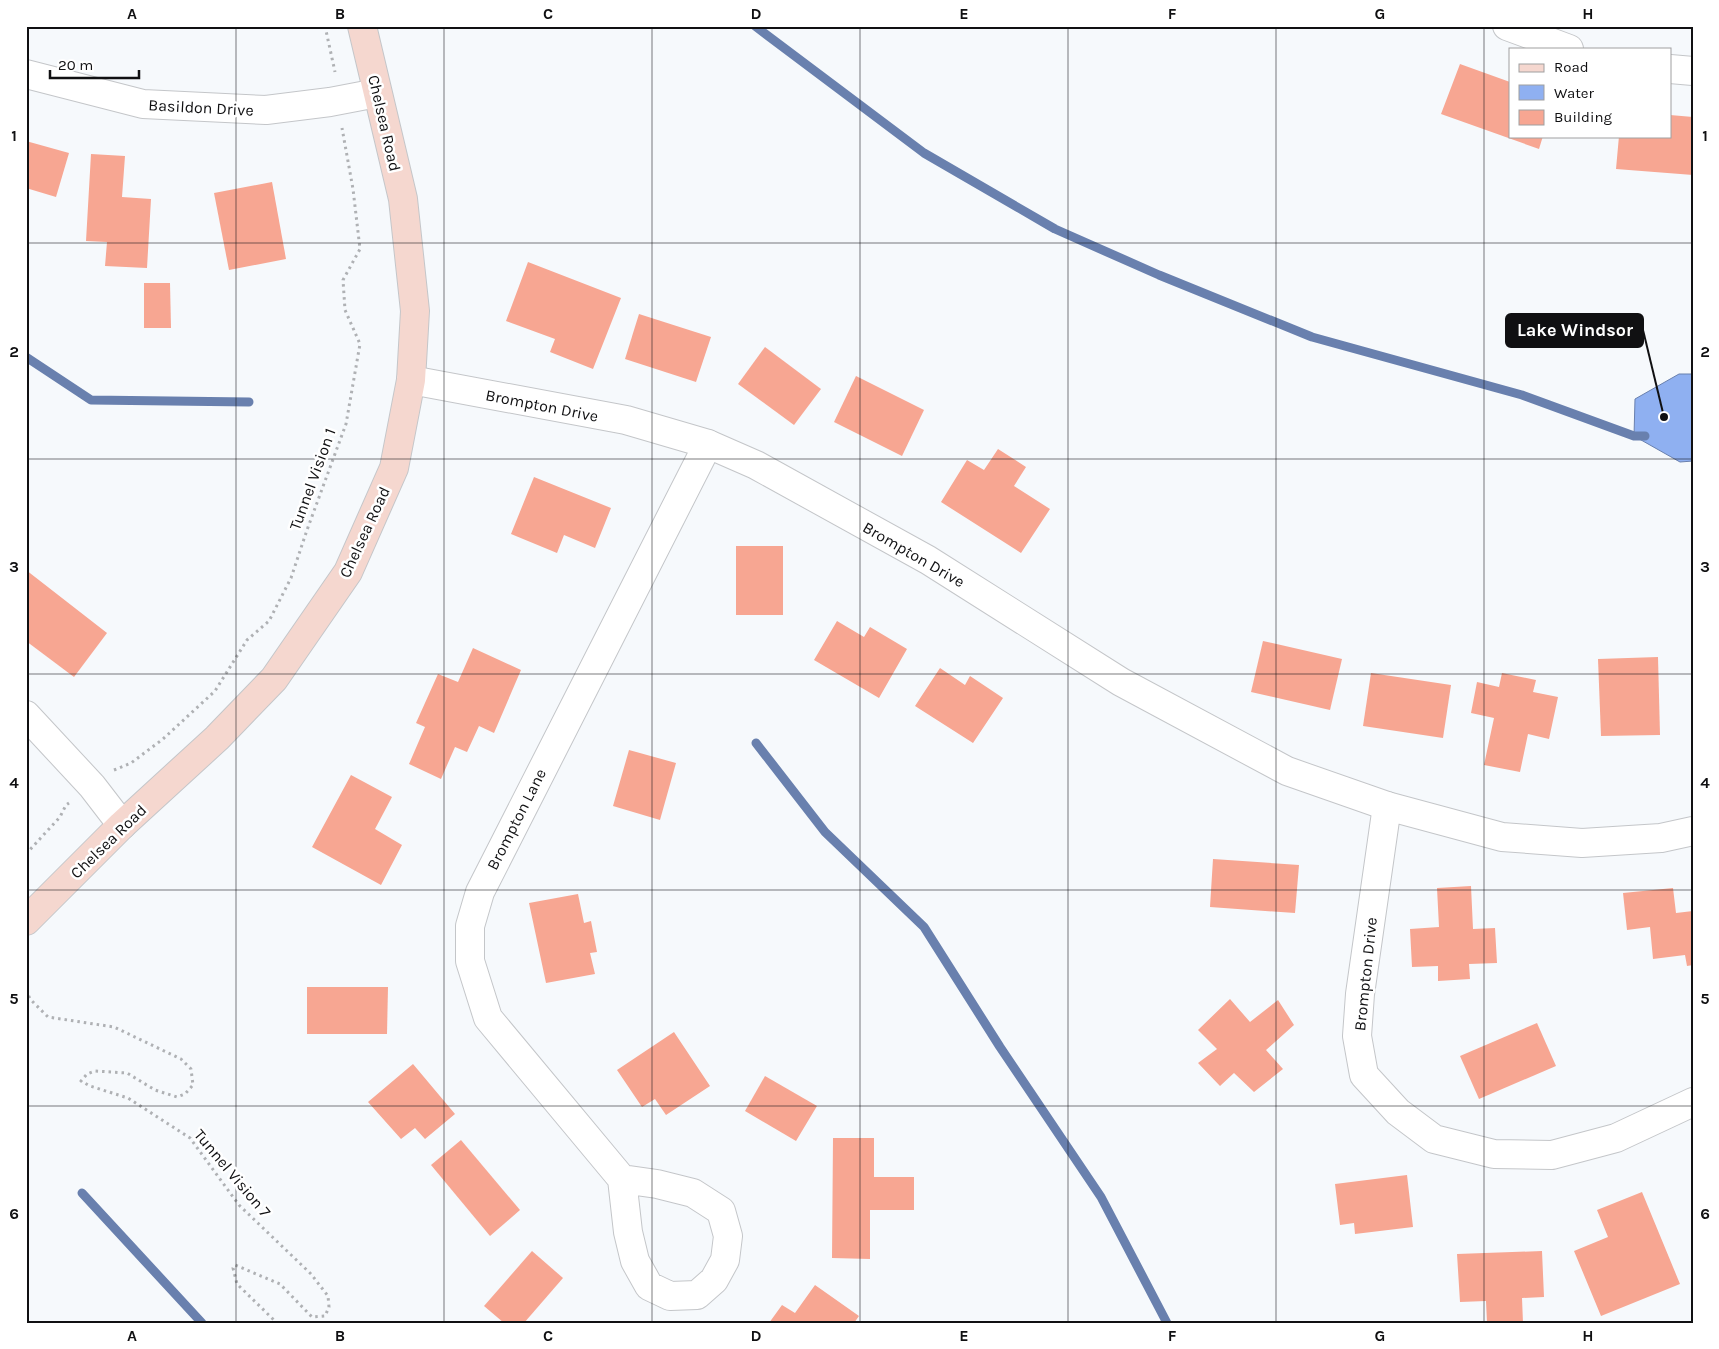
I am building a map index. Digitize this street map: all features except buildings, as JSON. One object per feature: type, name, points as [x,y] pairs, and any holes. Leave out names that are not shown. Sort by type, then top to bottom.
[{"type":"street","name":"Chelsea Road","points":[[26,921],[122,825],[217,738],[274,679],[348,572],[394,468],[411,380],[415,311],[403,199],[362,26]]},
{"type":"street","points":[[1507,26],[1565,48]]},
{"type":"street","points":[[1672,69],[1693,71]]},
{"type":"street","name":"Basildon Drive","points":[[26,74],[152,105],[266,110],[378,93]]},
{"type":"street","name":"Brompton Drive","points":[[411,380],[626,420],[708,444],[756,464],[928,560],[1121,682],[1287,771],[1387,806],[1502,837],[1582,843],[1661,838],[1693,831]]},
{"type":"street","name":"Brompton Lane","points":[[622,1179],[488,1018],[470,960],[470,926],[484,883],[708,444]]},
{"type":"street","points":[[26,715],[92,786],[122,825]]},
{"type":"street","name":"Brompton Drive","points":[[1387,806],[1360,994],[1357,1036],[1364,1075],[1398,1112],[1434,1139],[1494,1154],[1552,1155],[1616,1138],[1693,1102]]},
{"type":"street","points":[[622,1179],[656,1184],[693,1193],[721,1211],[728,1236],[726,1260],[714,1280],[697,1295],[670,1296],[649,1286],[636,1262],[630,1242],[622,1179]]},
{"type":"path","points":[[325,26],[335,72]]},
{"type":"path","name":"Tunnel Vision 1","points":[[107,773],[131,762],[163,739],[215,691],[247,640],[269,621],[291,578],[346,424],[360,344],[345,310],[343,280],[360,249],[342,123]]},
{"type":"path","points":[[26,854],[60,818],[66,805],[72,801]]},
{"type":"path","name":"Tunnel Vision 7","points":[[26,990],[30,999],[48,1017],[114,1027],[181,1059],[191,1069],[193,1085],[185,1094],[177,1097],[156,1090],[127,1073],[94,1071],[87,1074],[81,1081],[90,1086],[128,1098],[190,1138],[240,1204],[311,1274],[328,1296],[329,1307],[325,1316],[312,1317],[280,1284],[235,1265],[233,1268],[238,1284],[277,1323]]},
{"type":"water","points":[[1679,374],[1693,374],[1693,461],[1680,462],[1634,436],[1635,399]]},
{"type":"waterway","points":[[755,26],[924,153],[1055,229],[1159,275],[1312,337],[1522,395],[1634,436],[1645,436]]},
{"type":"waterway","points":[[26,357],[91,400],[249,402]]},
{"type":"waterway","points":[[756,743],[825,832],[924,927],[1000,1047],[1101,1197],[1167,1323]]},
{"type":"waterway","points":[[82,1193],[202,1323]]},
{"type":"place","name":"Lake Windsor","points":[[1664,417]]}]
